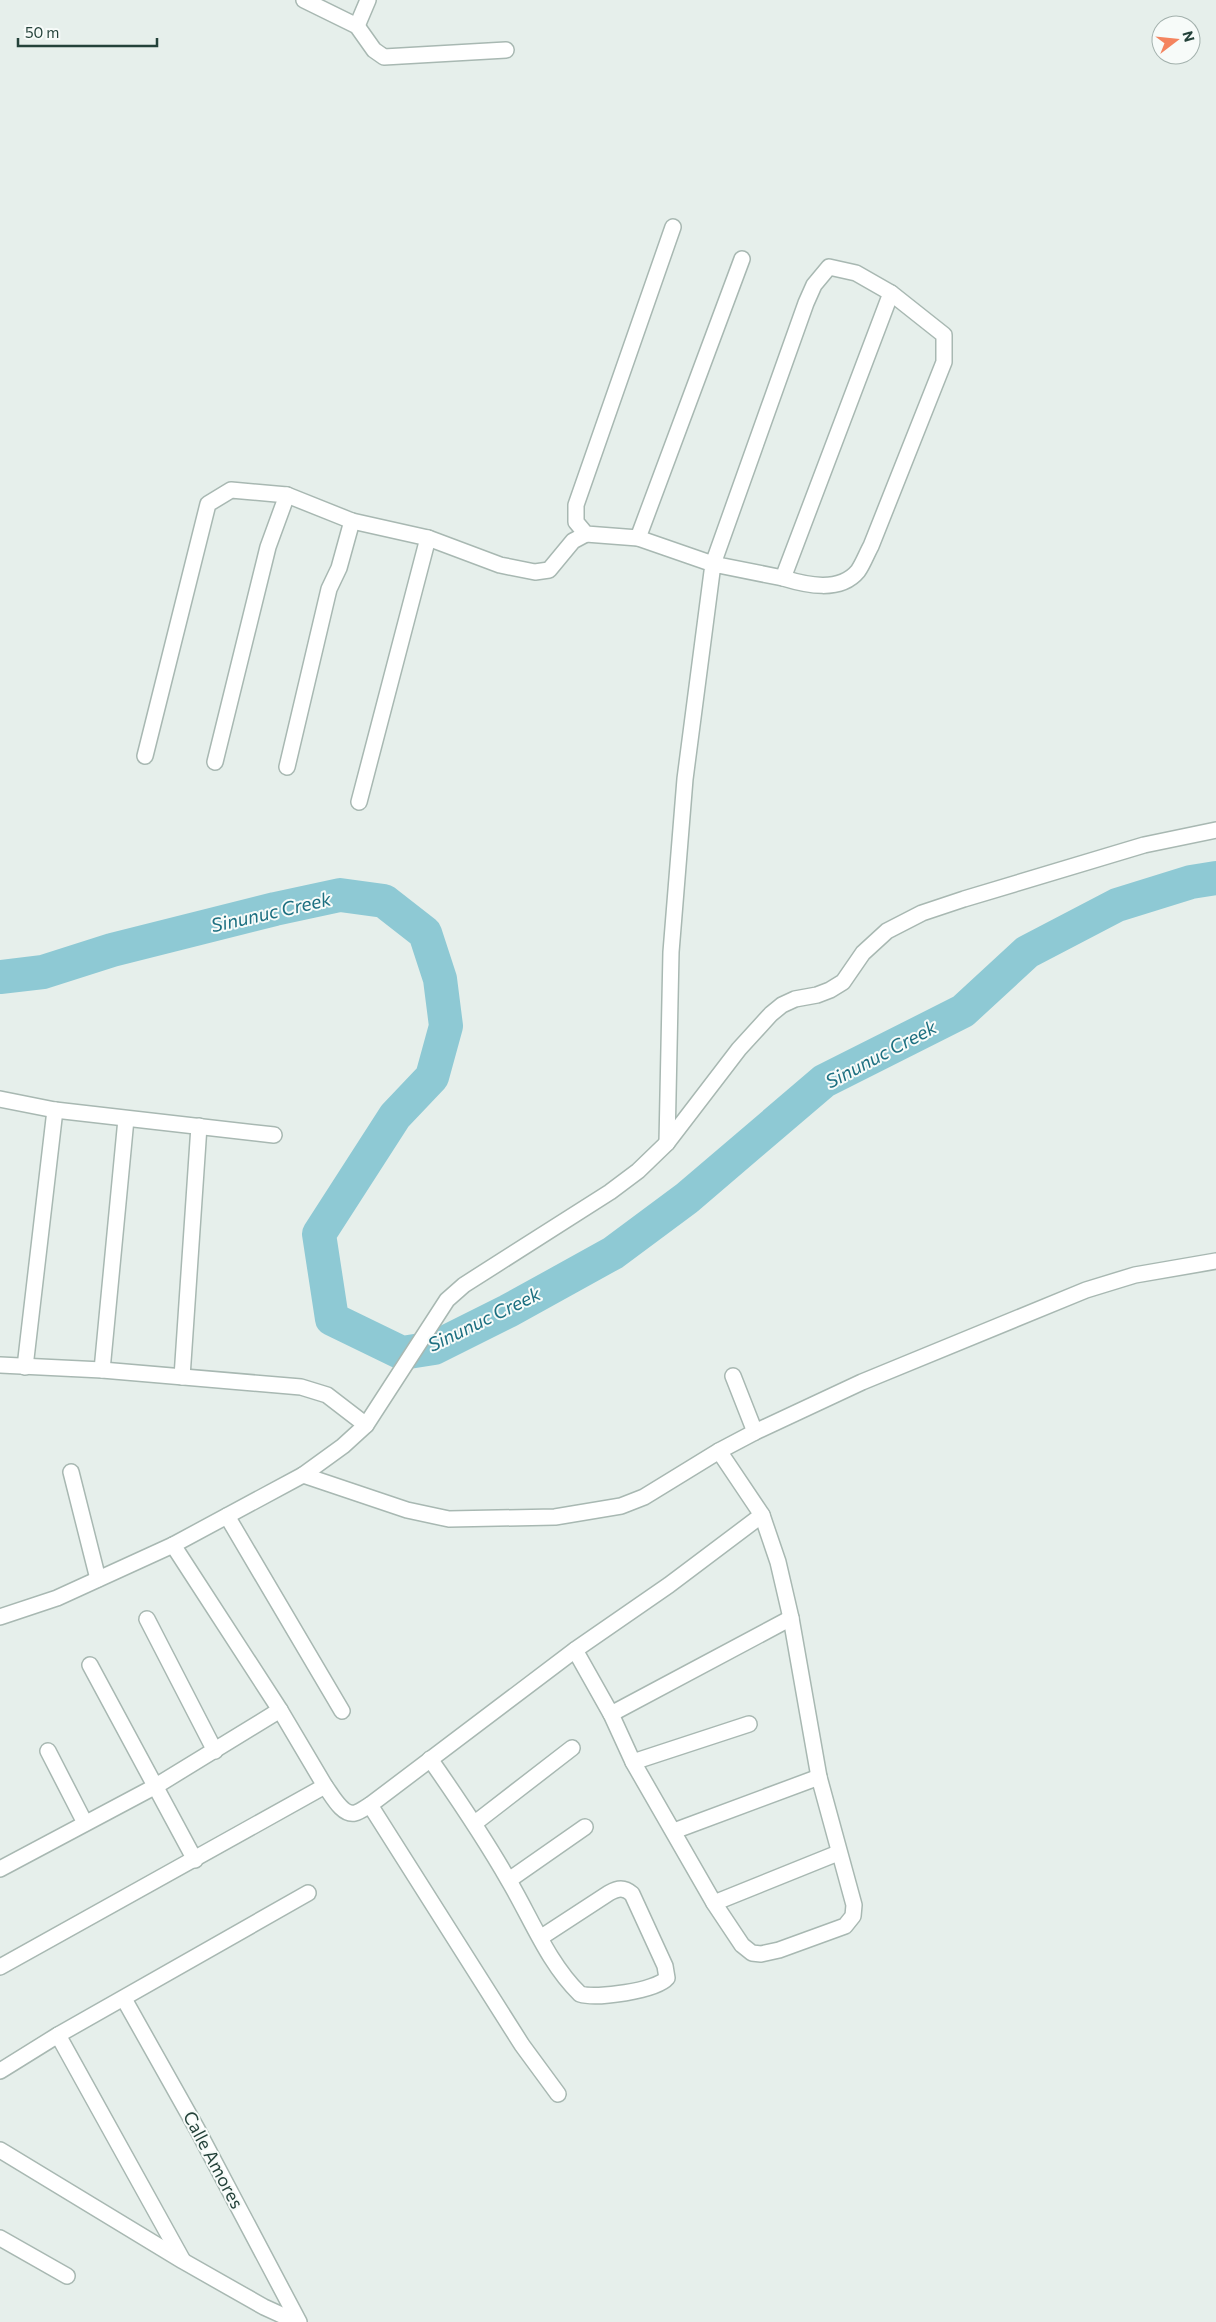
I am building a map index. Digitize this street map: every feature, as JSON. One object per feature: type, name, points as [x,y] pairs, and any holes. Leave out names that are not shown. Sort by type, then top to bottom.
[{"type":"street","points":[[304,0],[357,26],[374,50],[384,57],[506,50]]},
{"type":"street","points":[[357,26],[368,0]]},
{"type":"street","points":[[586,534],[576,522],[576,505],[673,227]]},
{"type":"street","points":[[638,538],[742,259]]},
{"type":"street","points":[[145,756],[208,504],[231,490],[287,495],[352,520],[428,538],[500,565],[535,572],[549,570],[573,541],[586,534],[638,538],[713,564],[804,584],[825,586],[844,582],[858,571],[871,546],[944,362],[944,335],[891,293],[856,273],[828,267],[814,285],[802,312],[713,564],[686,779],[672,942],[667,1143]]},
{"type":"street","points":[[783,578],[891,293]]},
{"type":"street","points":[[215,762],[268,547],[287,495]]},
{"type":"street","points":[[287,767],[329,589],[339,568],[352,520]]},
{"type":"street","points":[[359,802],[428,538]]},
{"type":"street","points":[[0,1617],[58,1598],[173,1545],[303,1475],[343,1446],[366,1425],[448,1300],[464,1285],[610,1192],[638,1171],[667,1143],[738,1049],[772,1014],[782,1005],[795,999],[817,995],[843,982],[863,953],[887,931],[922,913],[956,901],[1144,845],[1216,830]]},
{"type":"street","points":[[0,1099],[55,1110],[274,1135]]},
{"type":"street","points":[[25,1367],[55,1110]]},
{"type":"street","points":[[102,1370],[126,1119]]},
{"type":"street","points":[[182,1377],[200,1126]]},
{"type":"street","points":[[303,1475],[407,1510],[449,1519],[555,1517],[621,1506],[644,1497],[719,1451],[755,1432],[862,1382],[1086,1290],[1135,1275],[1216,1261]]},
{"type":"street","points":[[0,1365],[102,1370],[301,1387],[327,1395],[366,1425]]},
{"type":"street","points":[[733,1376],[755,1432]]},
{"type":"street","points":[[575,1650],[611,1714],[633,1762],[714,1903],[742,1945],[752,1953],[761,1954],[779,1950],[845,1926],[853,1916],[854,1905],[818,1777],[791,1618],[778,1562],[762,1515],[719,1451]]},
{"type":"street","points":[[71,1472],[98,1579]]},
{"type":"street","points":[[173,1545],[280,1710],[338,1804],[348,1812],[355,1813],[370,1805],[575,1650],[669,1585],[762,1515]]},
{"type":"street","points":[[227,1516],[342,1711]]},
{"type":"street","points":[[611,1714],[791,1618]]},
{"type":"street","points":[[147,1619],[215,1751]]},
{"type":"street","points":[[90,1665],[195,1860]]},
{"type":"street","points":[[0,1869],[156,1786],[280,1710]]},
{"type":"street","points":[[633,1762],[749,1724]]},
{"type":"street","points":[[475,1823],[572,1748]]},
{"type":"street","points":[[48,1751],[86,1823]]},
{"type":"street","points":[[430,1759],[475,1823],[509,1880],[540,1938],[559,1968],[580,1994],[595,1996],[626,1992],[659,1985],[667,1978],[666,1966],[632,1894],[621,1888],[609,1893],[540,1938]]},
{"type":"street","points":[[674,1831],[818,1777]]},
{"type":"street","points":[[0,1967],[326,1786]]},
{"type":"street","points":[[370,1805],[522,2045],[558,2094]]},
{"type":"street","points":[[509,1880],[586,1827]]},
{"type":"street","points":[[714,1903],[838,1853]]},
{"type":"street","points":[[0,2071],[58,2035],[308,1893]]},
{"type":"street","name":"Calle Amores","points":[[124,1999],[197,2129],[298,2322]]},
{"type":"street","points":[[58,2035],[183,2261]]},
{"type":"street","points":[[0,2150],[183,2261],[264,2307],[298,2322]]},
{"type":"street","points":[[0,2238],[67,2276]]},
{"type":"waterway","name":"Sinunuc Creek","points":[[0,977],[43,972],[112,950],[275,909],[340,895],[384,901],[425,933],[440,979],[446,1026],[432,1077],[395,1116],[319,1234],[332,1319],[402,1353],[434,1348],[508,1311],[613,1253],[687,1198],[824,1081],[963,1011],[1027,952],[1117,905],[1191,882],[1216,878]]}]
